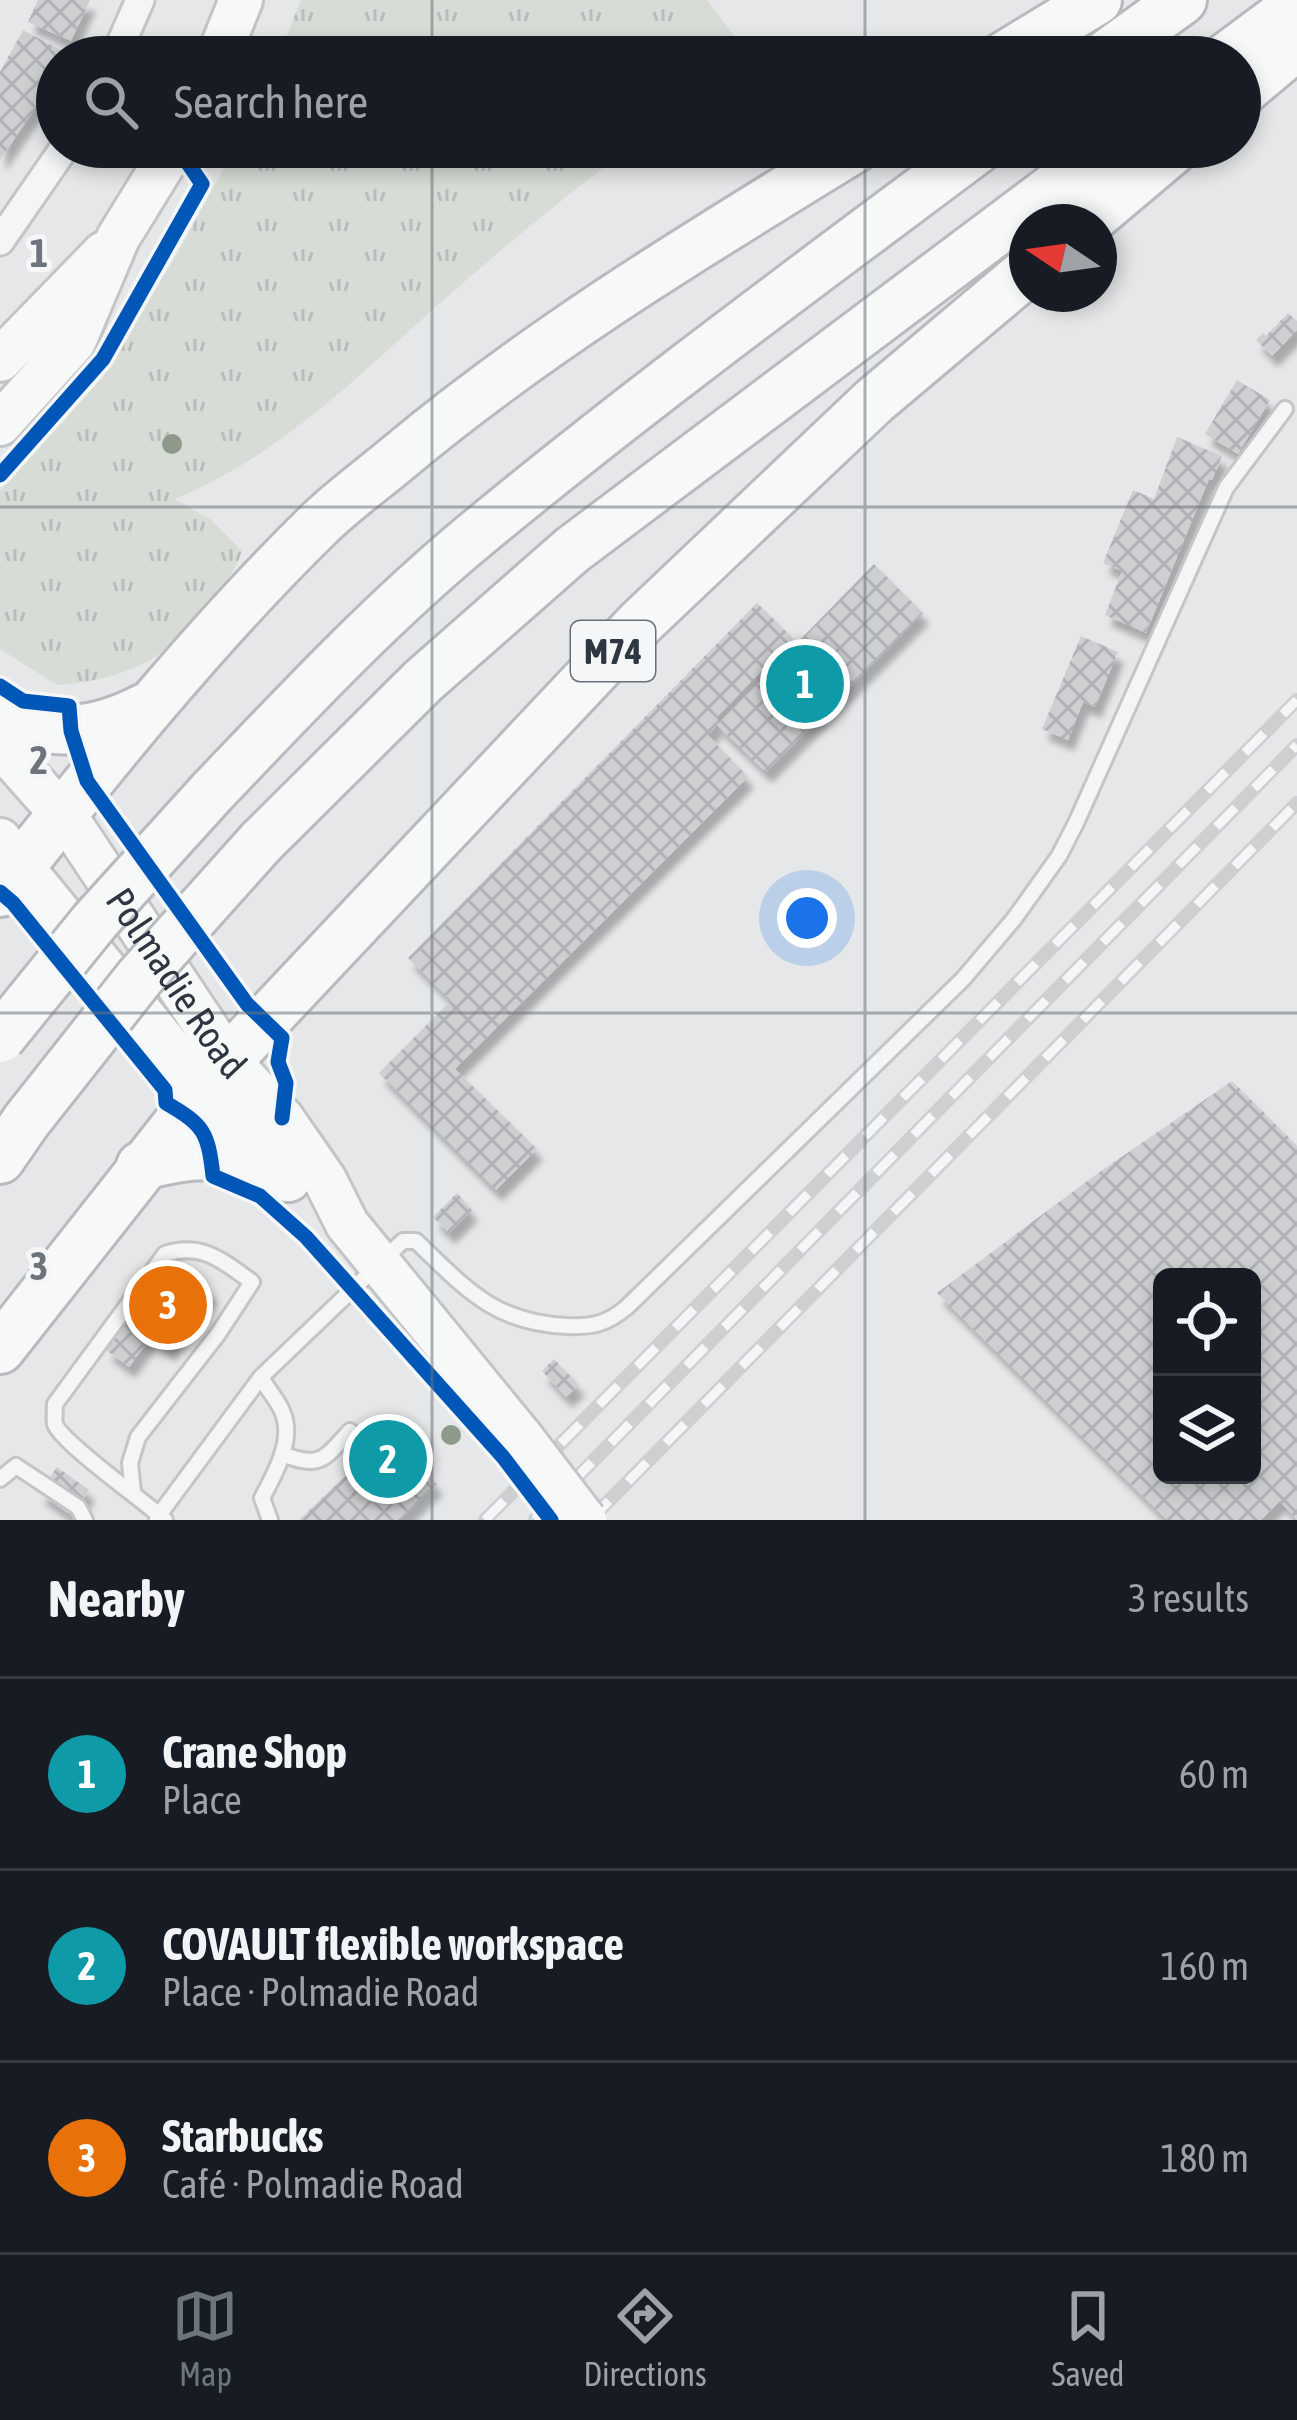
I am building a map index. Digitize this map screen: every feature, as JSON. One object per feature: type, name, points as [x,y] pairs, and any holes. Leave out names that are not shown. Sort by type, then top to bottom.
[{"type":"highway","points":[[1038,36],[1097,0]]},
{"type":"highway","points":[[1132,36],[1182,0]]},
{"type":"highway","points":[[1255,36],[1297,4]]},
{"type":"highway","points":[[1261,75],[1297,45]]},
{"type":"highway","points":[[7,866],[323,520],[470,397],[648,274],[822,168]]},
{"type":"highway","points":[[0,1038],[95,921],[211,793],[375,627],[470,540],[666,383],[952,168]]},
{"type":"highway","name":"M74","points":[[14,1140],[140,977],[261,842],[423,681],[572,550],[1080,168]]},
{"type":"highway","points":[[1108,204],[1151,168]]},
{"type":"highway","name":"M74","points":[[0,1349],[216,1075],[640,623],[874,401],[1009,287]]},
{"type":"highway","points":[[0,718],[35,728],[80,731],[115,724],[152,704]]},
{"type":"highway","points":[[141,1166],[178,1155],[210,1153],[248,1160],[286,1177]]},
{"type":"main road","points":[[226,36],[241,0]]},
{"type":"main road","points":[[0,424],[74,342],[118,238],[161,168]]},
{"type":"main road","points":[[0,359],[118,238]]},
{"type":"main road","name":"Polmadie Road","points":[[0,745],[61,812],[216,1075],[286,1177],[305,1197],[347,1224]]},
{"type":"main road","name":"Polmadie Road","points":[[7,866],[216,1075],[282,1118],[325,1180],[347,1224],[585,1520]]},
{"type":"street","points":[[124,36],[140,0]]},
{"type":"street","points":[[0,241],[50,168]]},
{"type":"lane","points":[[133,1492],[130,1463],[138,1437],[252,1282],[216,1255],[183,1248],[165,1254],[55,1404],[54,1423],[67,1442],[160,1518],[261,1377],[403,1241],[416,1241],[486,1305],[538,1325],[590,1327],[606,1323],[627,1307],[963,980],[1014,919],[1059,856],[1076,823],[1226,488],[1285,409]]},
{"type":"lane","points":[[261,1377],[283,1412],[286,1434],[262,1498],[270,1520]]},
{"type":"lane","points":[[282,1454],[314,1462],[324,1459],[350,1432]]},
{"type":"lane","points":[[0,1479],[16,1466],[78,1507],[85,1520]]},
{"type":"green space","points":[[301,0],[707,0],[735,36],[286,36]]},
{"type":"green space","points":[[224,168],[603,168],[282,438],[212,482],[174,499],[210,519],[242,551],[228,579],[189,626],[150,660],[105,678],[57,685],[0,649],[0,491],[103,377]]},
{"type":"building","points":[[38,0],[90,0],[73,36],[60,36],[28,22]]},
{"type":"building","points":[[23,30],[36,37],[36,106],[0,160],[0,72]]},
{"type":"building","points":[[1288,313],[1297,321],[1297,330],[1272,356],[1256,340]]},
{"type":"building","points":[[1237,380],[1270,400],[1238,454],[1205,434]]},
{"type":"building","points":[[1177,437],[1222,456],[1146,633],[1105,615],[1122,571],[1103,563],[1133,490],[1154,499]]},
{"type":"building","points":[[874,564],[923,613],[766,772],[717,725]]},
{"type":"building","points":[[757,603],[793,638],[718,716],[708,735],[748,777],[455,1069],[537,1149],[496,1190],[379,1073],[451,1000],[408,958]]},
{"type":"building","points":[[1081,636],[1118,652],[1095,707],[1083,702],[1068,740],[1042,729]]},
{"type":"building","points":[[1232,1081],[1297,1146],[1297,1520],[1280,1501],[1261,1520],[1167,1520],[937,1293]]},
{"type":"building","points":[[457,1193],[472,1210],[449,1233],[433,1217]]},
{"type":"building","points":[[167,1260],[211,1291],[169,1350],[151,1337],[129,1367],[106,1350]]},
{"type":"building","points":[[554,1359],[579,1385],[566,1397],[542,1371]]},
{"type":"building","points":[[389,1434],[437,1484],[400,1520],[299,1520]]},
{"type":"building","points":[[57,1467],[89,1490],[72,1516],[39,1493]]},
{"type":"railway","points":[[485,1520],[1297,700]]},
{"type":"railway","points":[[535,1520],[1297,745]]},
{"type":"railway","points":[[590,1520],[1297,803]]},
{"type":"cycle path","points":[[0,475],[103,359],[202,184],[191,168]]},
{"type":"cycle path","points":[[0,686],[23,701],[69,706],[71,731],[87,781],[247,1004],[282,1038],[278,1062],[286,1083],[282,1118]]},
{"type":"cycle path","points":[[0,892],[165,1090],[166,1103],[202,1131],[213,1176],[260,1196],[306,1237],[503,1457],[551,1520]]},
{"type":"place","name":"Crane Shop","points":[[805,684]]},
{"type":"place","name":"Starbucks","points":[[168,1305]]},
{"type":"place","name":"COVAULT flexible workspace","points":[[388,1459]]}]
